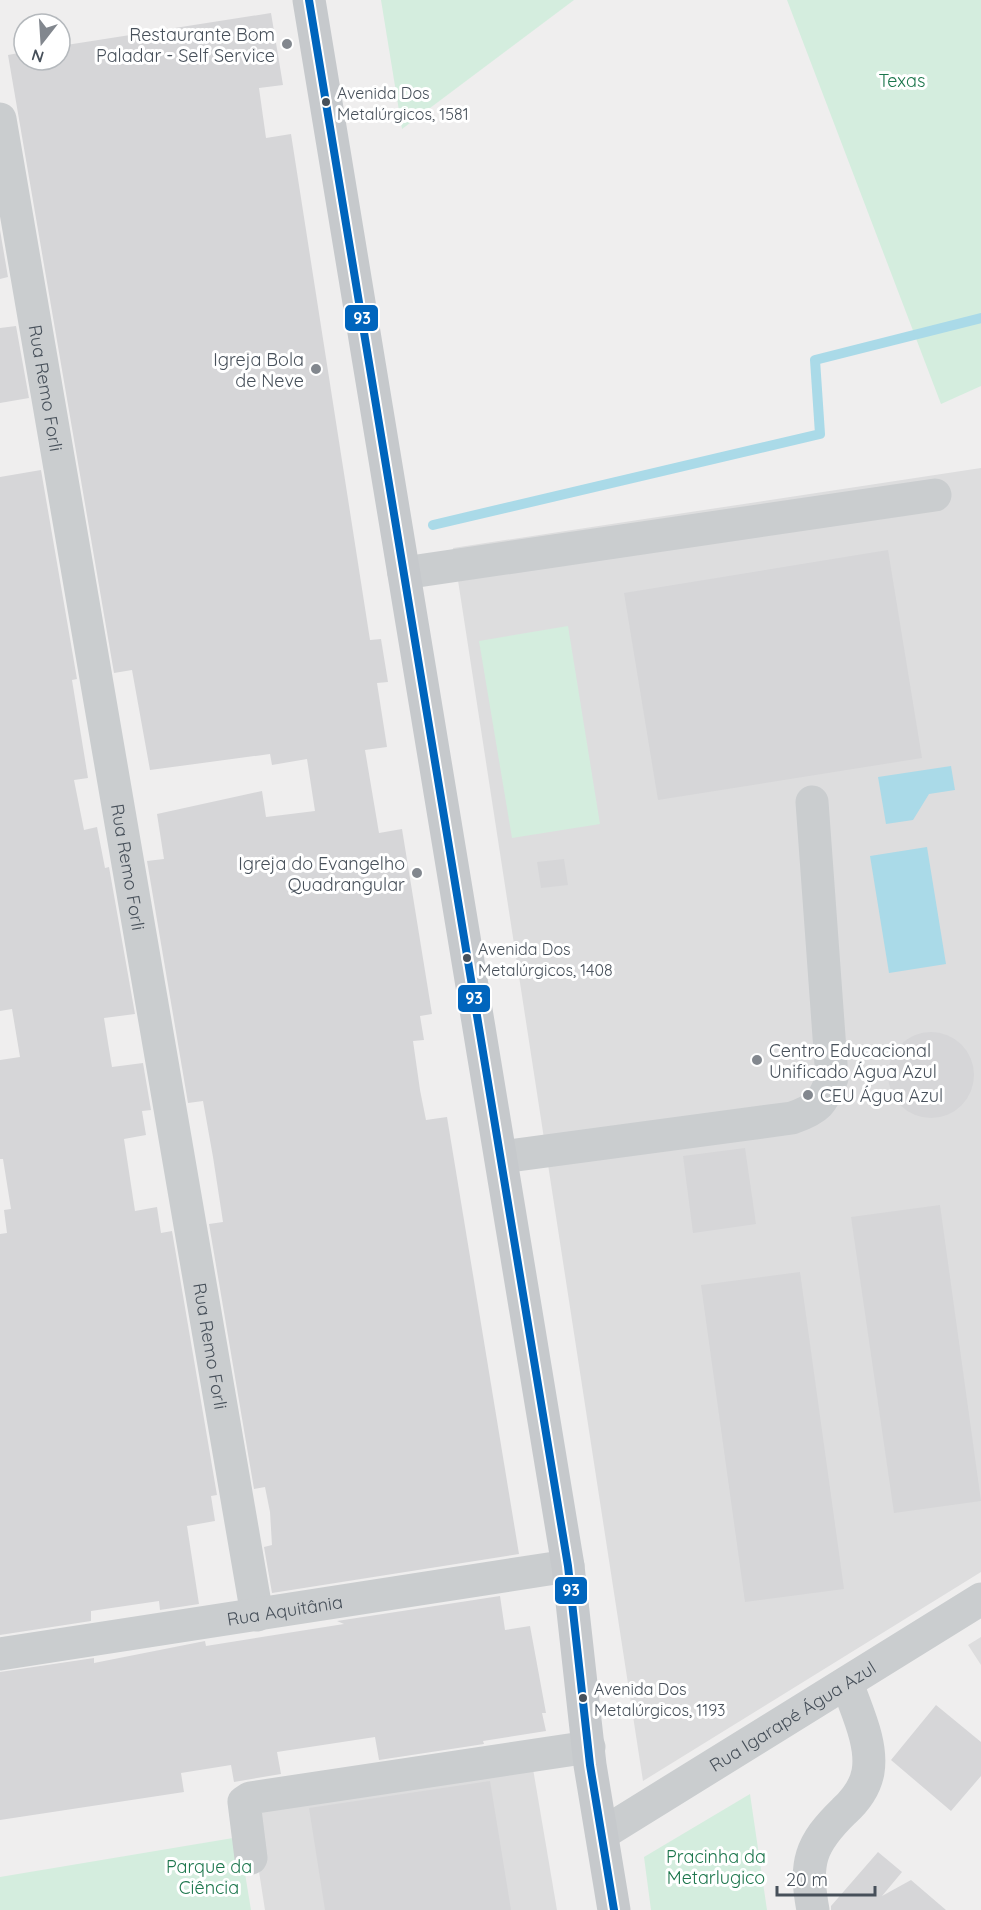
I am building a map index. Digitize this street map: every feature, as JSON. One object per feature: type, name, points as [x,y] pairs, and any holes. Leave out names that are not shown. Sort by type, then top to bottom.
[{"type":"main road","points":[[309,0],[568,1566],[588,1747],[614,1910]]},
{"type":"street","name":"Rua Remo Forli","points":[[0,119],[257,1615]]},
{"type":"street","points":[[404,573],[935,495]]},
{"type":"street","points":[[501,1157],[792,1118],[810,1112],[824,1100],[832,1078],[812,802]]},
{"type":"street","name":"Rua Aquitânia","points":[[0,1654],[568,1566]]},
{"type":"street","name":"Rua Igarapé Água Azul","points":[[602,1834],[981,1599]]},
{"type":"street","points":[[813,1910],[808,1865],[814,1847],[827,1828],[857,1798],[868,1774],[869,1750],[847,1683]]},
{"type":"street","points":[[251,1858],[244,1802],[250,1798],[588,1747]]},
{"type":"shaded area","name":"Centro Educacional Unificado Água Azul","points":[[981,468],[981,1572],[643,1781],[453,548]]},
{"type":"shaded area","points":[[981,1637],[981,1665],[968,1645]]},
{"type":"shaded area","points":[[531,1757],[557,1910],[265,1910],[248,1801]]},
{"type":"green space","points":[[381,0],[574,0],[402,129]]},
{"type":"green space","name":"Texas","points":[[787,0],[981,0],[981,386],[941,404]]},
{"type":"green space","points":[[568,626],[600,824],[512,838],[479,641]]},
{"type":"green space","name":"Pracinha da Metarlugico","points":[[750,1794],[767,1910],[651,1910],[644,1857]]},
{"type":"green space","name":"Parque da Ciência","points":[[239,1837],[251,1910],[0,1910],[0,1877]]},
{"type":"water","points":[[951,766],[955,790],[929,794],[913,820],[886,824],[878,777]]},
{"type":"water","points":[[927,847],[946,964],[889,973],[870,856]]},
{"type":"building","points":[[271,13],[283,85],[259,88],[266,138],[291,134],[370,640],[381,639],[388,682],[377,683],[387,747],[365,750],[379,833],[402,829],[432,1014],[420,1016],[424,1040],[413,1041],[420,1090],[426,1120],[447,1117],[519,1554],[272,1593],[264,1547],[272,1545],[270,1512],[265,1487],[254,1489],[209,1224],[223,1222],[213,1157],[203,1101],[188,1103],[147,861],[164,859],[157,814],[262,791],[266,817],[315,811],[307,759],[272,765],[270,754],[150,770],[132,670],[114,673],[8,55],[12,54],[12,72],[72,72],[72,44]]},
{"type":"building","points":[[0,230],[8,277],[0,279]]},
{"type":"building","points":[[16,326],[29,398],[0,403],[0,328]]},
{"type":"building","points":[[41,470],[77,679],[72,680],[88,778],[74,780],[84,830],[97,827],[105,868],[109,867],[135,1014],[104,1018],[112,1067],[143,1063],[151,1110],[142,1111],[146,1135],[124,1139],[135,1211],[157,1207],[161,1233],[172,1231],[217,1495],[211,1496],[215,1521],[187,1526],[199,1604],[160,1610],[159,1601],[91,1611],[91,1621],[0,1635],[0,1234],[7,1233],[4,1210],[11,1209],[3,1159],[0,1159],[0,1060],[20,1057],[12,1009],[0,1011],[0,477]]},
{"type":"building","points":[[888,550],[922,758],[658,800],[624,593]]},
{"type":"building","points":[[564,859],[568,885],[541,888],[537,862]]},
{"type":"building","points":[[931,1032],[948,1035],[962,1044],[971,1058],[974,1075],[971,1092],[962,1106],[948,1115],[931,1118],[914,1115],[900,1106],[891,1092],[888,1075],[891,1058],[900,1044],[914,1035]]},
{"type":"building","points":[[745,1148],[756,1224],[693,1233],[683,1156]]},
{"type":"building","points":[[940,1205],[981,1501],[894,1513],[851,1217]]},
{"type":"building","points":[[800,1272],[844,1589],[745,1602],[701,1285]]},
{"type":"building","points":[[500,1596],[505,1630],[530,1626],[546,1713],[542,1713],[546,1731],[483,1741],[484,1744],[379,1760],[375,1737],[277,1752],[281,1774],[234,1782],[231,1765],[181,1773],[184,1792],[0,1820],[0,1672],[94,1658],[94,1663],[205,1641],[206,1646],[344,1624],[337,1621]]},
{"type":"building","points":[[936,1705],[981,1742],[981,1776],[951,1811],[891,1760]]},
{"type":"building","points":[[490,1781],[511,1910],[325,1910],[309,1808]]},
{"type":"building","points":[[878,1852],[902,1872],[882,1896],[911,1880],[946,1910],[831,1910],[831,1906]]},
{"type":"waterway","points":[[433,525],[820,434],[815,360],[981,318]]},
{"type":"transit line","name":"93","points":[[309,0],[568,1566],[590,1765],[614,1910]]},
{"type":"place","name":"Restaurante Bom Paladar - Self Service","points":[[287,44]]},
{"type":"place","name":"Avenida Dos Metalúrgicos, 1581","points":[[326,102]]},
{"type":"place","name":"Igreja Bola de Neve","points":[[316,369]]},
{"type":"place","name":"Igreja do Evangelho Quadrangular","points":[[417,873]]},
{"type":"place","name":"Avenida Dos Metalúrgicos, 1408","points":[[467,958]]},
{"type":"place","name":"Centro Educacional Unificado Água Azul","points":[[757,1060]]},
{"type":"place","name":"CEU Água Azul","points":[[808,1095]]},
{"type":"place","name":"Avenida Dos Metalúrgicos, 1193","points":[[583,1698]]}]
